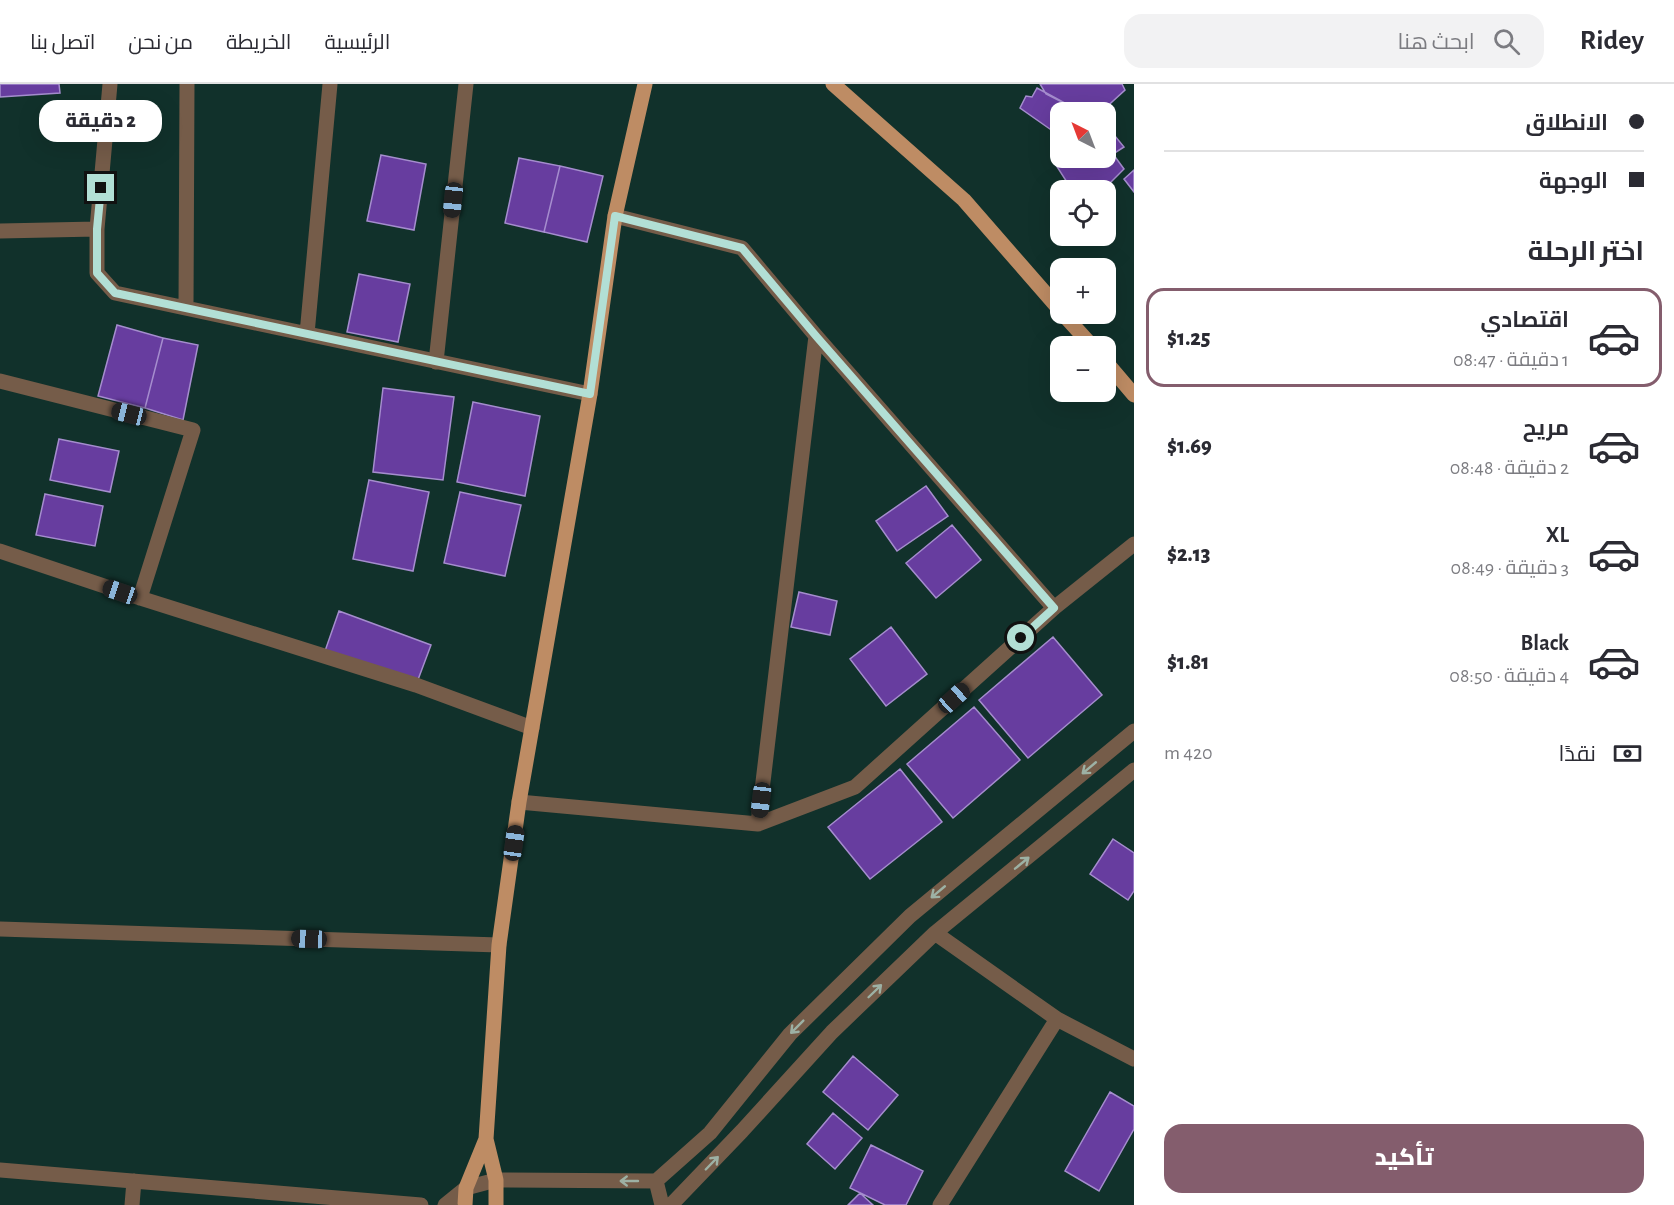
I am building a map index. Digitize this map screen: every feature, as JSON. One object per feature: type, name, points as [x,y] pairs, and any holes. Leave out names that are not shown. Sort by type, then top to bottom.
[{"type":"main road","points":[[496,1205],[496,1179],[486,1139],[499,945],[519,802],[590,394],[615,216],[645,84]]},
{"type":"main road","points":[[834,84],[964,200],[1050,298]]},
{"type":"main road","points":[[1073,324],[1083,336]]},
{"type":"main road","points":[[1116,374],[1134,395]]},
{"type":"main road","points":[[465,1205],[466,1188],[486,1139]]},
{"type":"street","points":[[110,84],[97,229],[97,273],[115,293],[590,394]]},
{"type":"street","points":[[186,308],[188,84]]},
{"type":"street","points":[[308,334],[330,84]]},
{"type":"street","points":[[436,362],[466,84]]},
{"type":"street","points":[[615,216],[742,248],[1054,608]]},
{"type":"street","points":[[0,231],[97,229]]},
{"type":"street","points":[[758,824],[816,336]]},
{"type":"street","points":[[0,381],[193,430],[140,598]]},
{"type":"street","points":[[519,802],[758,824],[855,787],[1054,608],[1134,544]]},
{"type":"street","points":[[0,551],[140,598],[416,685],[532,728]]},
{"type":"street","points":[[445,1205],[466,1188],[496,1179],[656,1181],[710,1133],[790,1034],[910,916],[1134,731]]},
{"type":"street","points":[[671,1205],[832,1032],[935,933],[1134,770]]},
{"type":"street","points":[[0,929],[499,945]]},
{"type":"street","points":[[935,933],[1057,1019],[1134,1059]]},
{"type":"street","points":[[940,1205],[1057,1019]]},
{"type":"street","points":[[0,1170],[421,1205]]},
{"type":"street","points":[[132,1205],[134,1181]]},
{"type":"street","points":[[656,1181],[662,1205]]},
{"type":"building","points":[[0,84],[59,84],[60,93],[0,97]]},
{"type":"building","points":[[1040,84],[1122,84],[1125,90],[1112,102],[1062,102],[1046,94]]},
{"type":"building","points":[[1037,88],[1063,102],[1050,102],[1050,129],[1020,108],[1026,96],[1032,97]]},
{"type":"building","points":[[1116,137],[1124,147],[1116,152]]},
{"type":"building","points":[[381,155],[426,164],[414,230],[367,221]]},
{"type":"building","points":[[519,158],[560,166],[544,232],[505,223]]},
{"type":"building","points":[[1116,158],[1124,169],[1113,180],[1066,180],[1058,168],[1116,168]]},
{"type":"building","points":[[560,166],[603,176],[587,242],[544,232]]},
{"type":"building","points":[[1134,170],[1134,192],[1124,179]]},
{"type":"building","points":[[359,274],[410,284],[398,342],[347,332]]},
{"type":"building","points":[[117,325],[163,338],[145,408],[98,396]]},
{"type":"building","points":[[163,338],[198,345],[183,420],[145,408]]},
{"type":"building","points":[[383,388],[454,397],[443,480],[373,472]]},
{"type":"building","points":[[473,402],[540,416],[525,496],[457,482]]},
{"type":"building","points":[[59,439],[119,451],[110,492],[50,480]]},
{"type":"building","points":[[369,480],[429,492],[413,571],[353,559]]},
{"type":"building","points":[[926,486],[948,516],[897,551],[876,521]]},
{"type":"building","points":[[460,492],[521,505],[505,576],[444,563]]},
{"type":"building","points":[[45,494],[103,506],[95,546],[36,535]]},
{"type":"building","points":[[952,525],[981,560],[936,598],[906,563]]},
{"type":"building","points":[[799,592],[837,601],[830,635],[791,627]]},
{"type":"building","points":[[339,611],[431,645],[416,685],[325,651]]},
{"type":"building","points":[[891,627],[927,674],[886,706],[850,659]]},
{"type":"building","points":[[1053,637],[1102,695],[1028,758],[979,700]]},
{"type":"building","points":[[974,707],[1020,760],[953,818],[907,764]]},
{"type":"building","points":[[900,769],[942,822],[870,879],[828,827]]},
{"type":"building","points":[[1113,839],[1134,853],[1134,891],[1128,900],[1090,874]]},
{"type":"building","points":[[853,1056],[898,1095],[868,1130],[823,1092]]},
{"type":"building","points":[[1110,1092],[1134,1106],[1134,1129],[1099,1191],[1065,1171]]},
{"type":"building","points":[[833,1113],[862,1138],[835,1169],[807,1144]]},
{"type":"building","points":[[871,1145],[923,1171],[906,1205],[885,1205],[850,1188]]},
{"type":"building","points":[[860,1193],[873,1205],[848,1205]]},
{"type":"route","points":[[101,188],[97,229],[97,273],[115,293],[590,394],[615,216],[742,248],[1054,608],[1021,638]]}]
